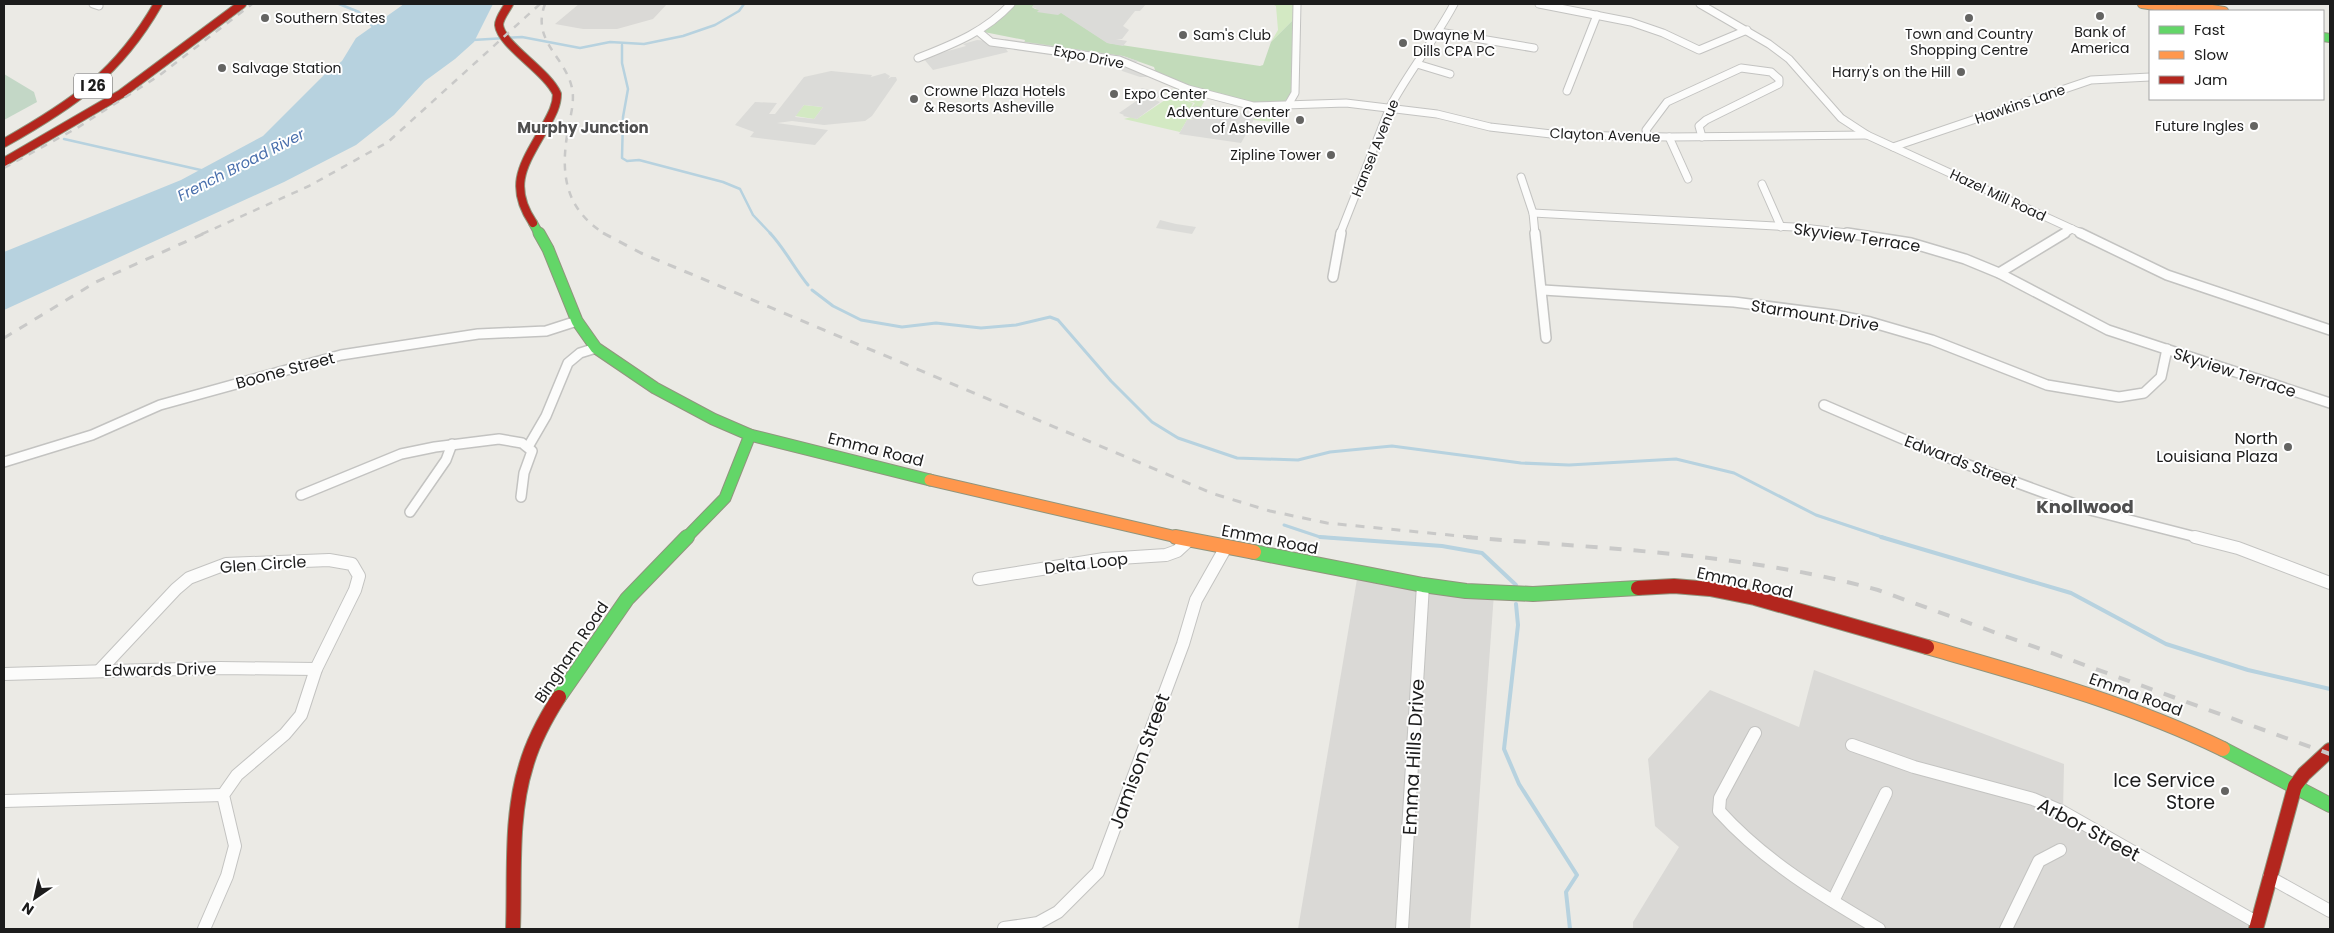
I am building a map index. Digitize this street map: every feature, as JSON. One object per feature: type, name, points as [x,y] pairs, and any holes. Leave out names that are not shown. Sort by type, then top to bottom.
[{"type":"main road","name":"I 26","points":[[4,130],[59,98],[103,63],[128,38],[147,4]]},
{"type":"main road","name":"I 26","points":[[4,143],[67,105],[104,77],[120,62],[142,36],[158,4]]},
{"type":"main road","points":[[4,162],[120,94],[156,70],[242,4]]},
{"type":"main road","name":"Emma Road","points":[[509,4],[498,24],[520,54],[551,81],[557,94],[554,112],[524,168],[518,186],[520,202],[548,248],[577,321],[596,348],[624,370],[713,419],[750,435],[870,466],[1190,540],[1423,585],[1466,591],[1533,594],[1674,586],[1710,589],[1755,598],[2108,699],[2186,729],[2330,804]]},
{"type":"main road","points":[[2142,4],[2204,10]]},
{"type":"main road","name":"Bingham Road","points":[[513,929],[520,790],[531,752],[548,713],[583,659],[627,599],[725,498],[750,435]]},
{"type":"main road","points":[[2257,926],[2295,786],[2304,774],[2330,750]]},
{"type":"street","points":[[918,58],[979,32],[1004,12],[1010,4]]},
{"type":"street","points":[[1288,105],[1295,93],[1297,4]]},
{"type":"street","name":"Hansel Avenue","points":[[1333,277],[1338,240],[1390,107],[1400,88],[1439,32],[1454,4]]},
{"type":"street","points":[[1538,4],[1597,14],[1639,25],[1699,50],[1747,30]]},
{"type":"street","name":"Hazel Mill Road","points":[[1700,4],[1747,30],[1789,59],[1842,118],[1867,135],[2072,229],[2167,275],[2330,330]]},
{"type":"street","points":[[1567,91],[1597,14]]},
{"type":"street","name":"Expo Drive","points":[[979,32],[990,42],[1120,60],[1188,89],[1253,106],[1346,103]]},
{"type":"street","points":[[1439,32],[1534,48]]},
{"type":"street","points":[[1418,64],[1450,74]]},
{"type":"street","points":[[1648,137],[1646,130],[1667,102],[1741,68],[1771,72],[1779,79],[1779,84],[1706,120],[1699,126],[1702,137]]},
{"type":"street","name":"Hawkins Lane","points":[[1893,147],[2091,80],[2149,77]]},
{"type":"street","name":"Clayton Avenue","points":[[1346,103],[1437,114],[1490,127],[1560,135],[1702,137],[1867,135]]},
{"type":"street","points":[[1669,137],[1688,180]]},
{"type":"street","points":[[1521,177],[1533,213],[1543,290],[1546,338]]},
{"type":"street","points":[[1762,184],[1781,226]]},
{"type":"street","name":"Skyview Terrace","points":[[1533,213],[1781,226],[1856,234],[1912,243],[1965,259],[1999,273],[2108,330],[2330,403]]},
{"type":"street","points":[[1999,273],[2072,229]]},
{"type":"street","name":"Starmount Drive","points":[[1543,290],[1734,302],[1835,315],[1870,322],[1932,340],[2047,384],[2119,397],[2144,393],[2161,377],[2167,349]]},
{"type":"street","name":"Boone Street","points":[[4,462],[92,435],[160,405],[340,355],[478,334],[546,331],[577,321]]},
{"type":"street","points":[[528,447],[546,416],[568,363],[580,354],[596,348]]},
{"type":"street","name":"Edwards Street","points":[[1824,405],[1933,452],[2094,511],[2238,548],[2330,582]]},
{"type":"street","points":[[301,495],[401,454],[452,444],[499,439],[522,443],[532,451],[524,474],[521,497]]},
{"type":"street","points":[[410,512],[446,460],[452,444]]},
{"type":"street","name":"Delta Loop","points":[[979,579],[1104,559],[1166,555],[1178,551],[1190,540]]},
{"type":"street","name":"Jamison Street","points":[[1004,928],[1038,923],[1058,912],[1098,872],[1183,644],[1196,600],[1226,547]]},
{"type":"street","name":"Glen Circle","points":[[100,670],[176,589],[190,578],[206,570],[226,564],[329,560],[352,564],[359,576],[355,590],[316,668],[301,715],[285,734],[237,775],[223,796]]},
{"type":"street","name":"Emma Hills Drive","points":[[1402,929],[1423,585]]},
{"type":"street","name":"Edwards Drive","points":[[4,674],[100,670],[316,668]]},
{"type":"street","points":[[1755,734],[1720,798],[1720,811],[1734,829],[1782,866],[1832,901],[1879,929]]},
{"type":"street","name":"Arbor Street","points":[[1852,745],[1914,767],[2033,800],[2063,812],[2257,926]]},
{"type":"street","points":[[1832,901],[1886,793]]},
{"type":"street","points":[[4,800],[223,796],[235,846],[227,876],[204,929]]},
{"type":"street","points":[[2006,929],[2039,861],[2060,850]]},
{"type":"street","points":[[2269,877],[2330,911]]},
{"type":"shaded area","points":[[579,4],[667,4],[653,19],[617,29],[583,29],[555,24]]},
{"type":"shaded area","points":[[1035,4],[1146,4],[1140,11],[1135,11],[1123,26],[1129,30],[1122,39],[1116,39],[1127,41],[1123,46],[1107,43],[1061,13],[1058,15],[1037,12],[1039,10],[1032,7]]},
{"type":"shaded area","points":[[1005,39],[1123,56],[1138,61],[1134,64],[1154,77],[1140,77],[1122,71],[1119,63],[1112,64],[1014,50],[1014,48],[1006,49],[1008,52],[933,70],[923,58],[966,46],[963,44],[977,40],[1002,42]]},
{"type":"shaded area","points":[[831,71],[872,75],[871,77],[885,73],[890,76],[888,79],[896,77],[897,80],[872,116],[865,121],[824,125],[792,121],[777,123],[828,130],[815,145],[750,137],[754,132],[735,125],[755,102],[777,103],[769,114],[775,114],[804,77]],"holes":[[[804,105],[823,107],[814,119],[795,117]]]},
{"type":"shaded area","points":[[1142,88],[1163,94],[1155,100],[1160,102],[1137,119],[1123,116],[1119,113],[1142,97],[1148,98],[1134,93]]},
{"type":"shaded area","points":[[1195,106],[1256,115],[1250,127],[1243,127],[1249,129],[1241,143],[1179,134],[1187,120],[1194,120],[1188,118]]},
{"type":"shaded area","points":[[1160,220],[1196,227],[1192,234],[1156,228]]},
{"type":"shaded area","points":[[1358,573],[1494,593],[1470,929],[1298,929]]},
{"type":"shaded area","points":[[1814,670],[2064,764],[2063,812],[2258,923],[2256,929],[1633,929],[1633,922],[1679,847],[1655,826],[1648,759],[1710,690],[1799,727]]},
{"type":"green space","points":[[1012,4],[1035,4],[1032,7],[1035,9],[1062,13],[1108,43],[1260,66],[1263,65],[1271,42],[1294,19],[1292,93],[1282,104],[1250,102],[1218,96],[1186,86],[1156,73],[1154,67],[1123,56],[1024,43],[1025,40],[984,32]]},
{"type":"green space","points":[[1272,4],[1294,4],[1294,19],[1271,42],[1278,30],[1276,6]]},
{"type":"green space","points":[[4,74],[34,92],[37,102],[4,120]]},
{"type":"green space","points":[[1176,88],[1205,100],[1201,107],[1192,107],[1195,103],[1165,93]]},
{"type":"green space","points":[[1171,96],[1193,103],[1187,115],[1191,113],[1188,118],[1194,119],[1187,120],[1180,132],[1124,119],[1131,117],[1137,119]]},
{"type":"green space","points":[[804,105],[823,107],[814,119],[795,116]]},
{"type":"green space","points":[[1254,109],[1268,109],[1275,122],[1253,120],[1256,115],[1250,114]]},
{"type":"water","name":"French Broad River","points":[[404,4],[493,4],[474,42],[425,81],[394,115],[356,145],[284,182],[4,310],[4,252],[181,180],[263,136],[326,73],[342,61],[356,38]]},
{"type":"waterway","points":[[339,4],[359,12],[373,27]]},
{"type":"waterway","points":[[473,40],[522,37],[580,48],[610,42],[644,44],[683,36],[715,25],[739,11],[744,4]]},
{"type":"waterway","points":[[622,45],[622,63],[628,89],[623,117],[622,158],[627,161],[639,160],[723,182],[740,189],[753,215],[771,234]]},
{"type":"waterway","name":"French Broad River","points":[[64,139],[205,171]]},
{"type":"waterway","points":[[770,233],[808,285]]},
{"type":"waterway","points":[[812,290],[833,306],[861,320],[902,327],[936,323],[981,328],[1016,325],[1050,317],[1058,320],[1111,381],[1152,422],[1178,438],[1237,458],[1298,460],[1330,452],[1392,446],[1521,463],[1569,465],[1676,459],[1734,473],[1816,515],[1885,538]]},
{"type":"waterway","points":[[1284,525],[1320,537]]},
{"type":"waterway","points":[[1320,537],[1335,538]]},
{"type":"waterway","points":[[1320,537],[1442,546],[1482,553],[1516,585]]},
{"type":"waterway","points":[[1881,537],[2071,593],[2166,644],[2248,670],[2330,689]]},
{"type":"waterway","points":[[1516,604],[1518,625],[1504,749],[1519,784],[1577,875],[1566,892],[1570,929]]},
{"type":"railway","points":[[4,168],[77,128],[160,75],[252,4]]},
{"type":"railway","points":[[202,234],[309,186],[388,142],[540,4]]},
{"type":"railway","points":[[545,4],[542,28],[568,77],[573,93],[565,161],[568,189],[581,213],[605,234]]},
{"type":"railway","points":[[4,338],[96,282],[205,233]]},
{"type":"railway","points":[[603,233],[641,253],[1214,494],[1270,511],[1327,523],[1480,538]]},
{"type":"railway","points":[[1466,537],[1622,549],[1726,560],[1828,578],[1878,590],[2330,754]]},
{"type":"traffic: fast","points":[[2324,37],[2330,38]]},
{"type":"traffic: fast","points":[[533,223],[548,249],[577,321],[596,348],[655,388],[713,419],[750,435],[930,480]]},
{"type":"traffic: fast","points":[[559,697],[627,599],[725,498],[750,435]]},
{"type":"traffic: fast","points":[[1254,552],[1423,585],[1466,591],[1533,594],[1638,588]]},
{"type":"traffic: fast","points":[[2223,749],[2330,805]]},
{"type":"traffic: slow","points":[[2142,4],[2181,10]]},
{"type":"traffic: slow","points":[[2181,4],[2218,10]]},
{"type":"traffic: slow","points":[[930,480],[1189,540],[1254,552]]},
{"type":"traffic: slow","points":[[1927,647],[2078,690],[2152,716],[2223,749]]},
{"type":"traffic: jam","points":[[4,143],[51,116],[93,86],[128,50],[144,29],[158,4]]},
{"type":"traffic: jam","points":[[4,162],[121,94],[242,4]]},
{"type":"traffic: jam","points":[[509,4],[499,24],[501,32],[546,77],[557,94],[557,101],[553,112],[532,150],[519,183],[521,203],[533,223]]},
{"type":"traffic: jam","points":[[1638,588],[1674,586],[1710,589],[1755,598],[1927,647]]},
{"type":"traffic: jam","points":[[513,929],[517,826],[522,780],[534,742],[559,697]]},
{"type":"traffic: jam","points":[[2256,929],[2295,786],[2304,774],[2330,750]]},
{"type":"place","name":"Bank of America","points":[[2100,16]]},
{"type":"place","name":"Southern States","points":[[265,18]]},
{"type":"place","name":"Town and Country Shopping Centre","points":[[1969,18]]},
{"type":"place","name":"Sam's Club","points":[[1183,35]]},
{"type":"place","name":"Dwayne M Dills CPA PC","points":[[1403,43]]},
{"type":"place","name":"Salvage Station","points":[[222,68]]},
{"type":"place","name":"Harry's on the Hill","points":[[1961,72]]},
{"type":"place","name":"Expo Center","points":[[1114,94]]},
{"type":"place","name":"Crowne Plaza Hotels & Resorts Asheville","points":[[914,99]]},
{"type":"place","name":"Adventure Center of Asheville","points":[[1300,120]]},
{"type":"place","name":"Future Ingles","points":[[2254,126]]},
{"type":"place","name":"Zipline Tower","points":[[1331,155]]},
{"type":"place","name":"North Louisiana Plaza","points":[[2288,447]]},
{"type":"place","name":"Ice Service Store","points":[[2225,791]]},
{"type":"district","name":"Murphy Junction","points":[[583,128]]},
{"type":"district","name":"Knollwood","points":[[2085,507]]}]
